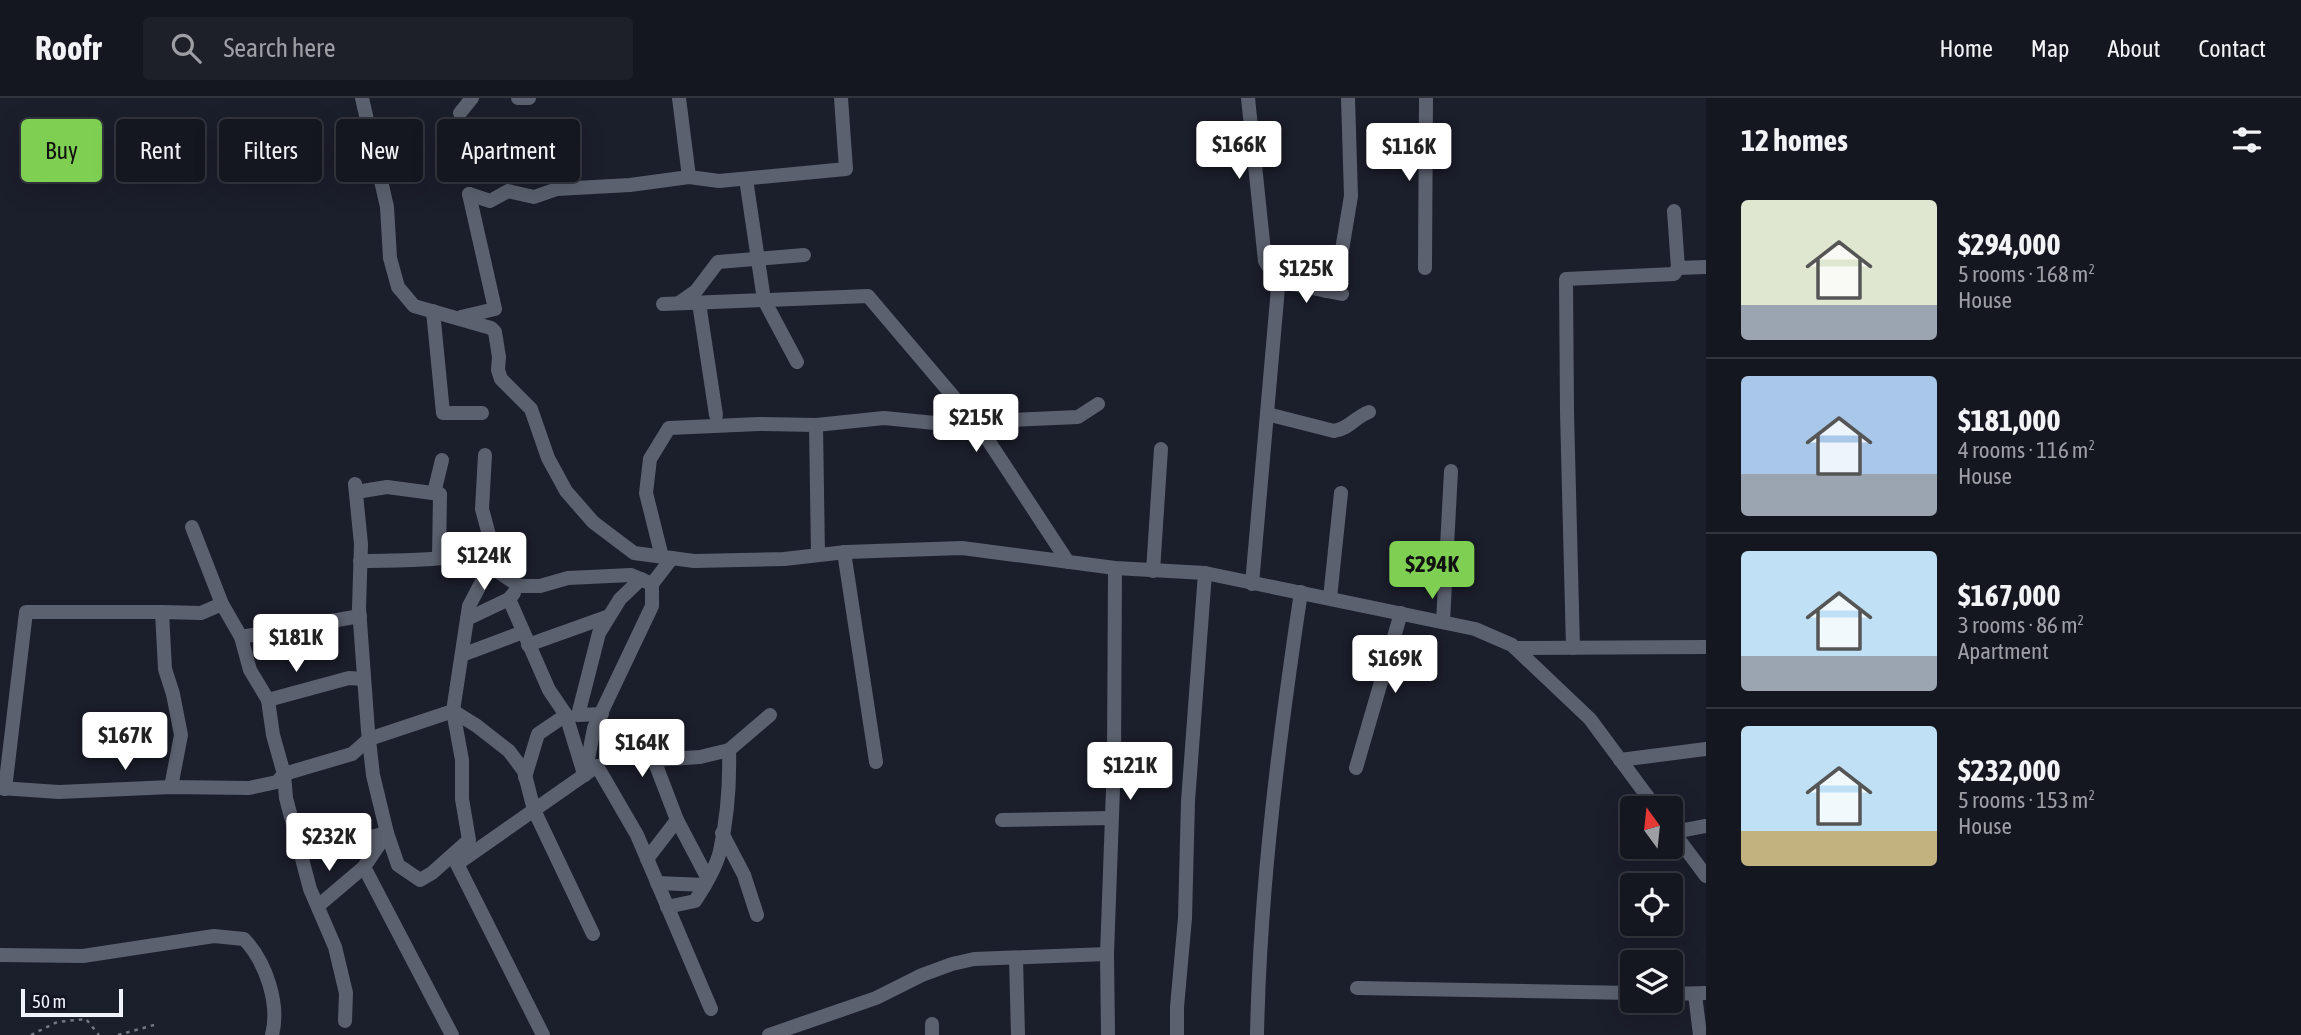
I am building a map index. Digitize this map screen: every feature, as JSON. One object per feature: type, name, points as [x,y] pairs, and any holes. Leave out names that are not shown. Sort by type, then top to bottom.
[{"type":"street","points":[[362,98],[387,207],[390,258],[398,288],[414,306],[484,324],[495,332],[501,379],[531,409],[548,458],[566,491],[593,522],[634,553],[694,561],[784,559],[844,552],[962,548],[1115,568],[1205,573],[1475,629],[1515,648],[1590,719],[1647,796]]},
{"type":"street","points":[[460,113],[472,98]]},
{"type":"street","points":[[518,98],[529,98]]},
{"type":"street","points":[[679,98],[689,177]]},
{"type":"street","points":[[458,317],[495,309],[469,194],[490,201],[508,191],[534,197],[557,189],[630,186],[689,177],[719,181],[846,169],[841,98]]},
{"type":"street","points":[[1248,98],[1265,261],[1275,269],[1277,281],[1252,584]]},
{"type":"street","points":[[1326,291],[1342,250],[1351,196],[1348,98]]},
{"type":"street","points":[[1425,268],[1426,98]]},
{"type":"street","points":[[746,179],[764,300],[797,362]]},
{"type":"street","points":[[1573,648],[1566,279],[1674,274],[1678,268],[1674,211]]},
{"type":"street","points":[[679,303],[696,291],[718,262],[804,255]]},
{"type":"street","points":[[1678,268],[1706,267]]},
{"type":"street","points":[[1277,281],[1342,294]]},
{"type":"street","points":[[663,304],[868,296],[978,426],[1068,562]]},
{"type":"street","points":[[699,303],[716,415]]},
{"type":"street","points":[[433,311],[443,413],[482,413]]},
{"type":"street","points":[[667,557],[646,493],[650,459],[669,428],[746,424],[816,425],[884,418],[978,426],[987,421],[1078,417],[1098,404]]},
{"type":"street","points":[[1267,414],[1334,431],[1343,430],[1359,415],[1369,412]]},
{"type":"street","points":[[816,425],[818,555]]},
{"type":"street","points":[[1153,571],[1161,449]]},
{"type":"street","points":[[439,558],[440,494],[387,487],[356,488],[360,616],[373,775],[398,865],[420,880],[469,841],[462,799],[462,760],[453,711],[469,606],[490,566],[489,536],[482,509],[485,455]]},
{"type":"street","points":[[434,494],[442,460]]},
{"type":"street","points":[[1443,622],[1451,471]]},
{"type":"street","points":[[1329,598],[1341,493]]},
{"type":"street","points":[[192,527],[222,604],[241,637],[250,670],[268,699],[273,735],[284,774],[286,798],[300,853],[310,889],[335,947],[341,970],[346,993],[345,1021]]},
{"type":"street","points":[[360,561],[439,558],[479,551],[489,536]]},
{"type":"street","points":[[844,552],[876,762]]},
{"type":"street","points":[[602,713],[578,715],[599,633],[620,599],[647,581],[667,557]]},
{"type":"street","points":[[490,566],[519,586],[540,586],[568,578],[631,575],[647,581]]},
{"type":"street","points":[[1108,1035],[1107,954],[1115,568]]},
{"type":"street","points":[[1177,1035],[1185,918],[1188,801],[1205,573]]},
{"type":"street","points":[[585,775],[594,728],[652,606],[647,581]]},
{"type":"street","points":[[467,619],[509,599],[519,586]]},
{"type":"street","points":[[1256,1035],[1270,818],[1301,592]]},
{"type":"street","points":[[509,599],[550,690],[566,715],[585,775]]},
{"type":"street","points":[[222,604],[201,613],[26,612],[2,789],[59,792],[171,787],[249,788],[277,782],[284,774],[352,754],[369,739],[453,711]]},
{"type":"street","points":[[162,612],[165,669],[181,735],[171,787]]},
{"type":"street","points":[[1356,768],[1401,613]]},
{"type":"street","points":[[241,637],[360,616]]},
{"type":"street","points":[[462,655],[610,616]]},
{"type":"street","points":[[1515,648],[1706,647]]},
{"type":"street","points":[[268,699],[349,678],[364,679]]},
{"type":"street","points":[[453,711],[509,751],[524,771],[534,810],[593,934]]},
{"type":"street","points":[[525,777],[538,734],[566,715]]},
{"type":"street","points":[[707,882],[677,820],[654,760],[700,757],[729,750],[770,715]]},
{"type":"street","points":[[1620,760],[1706,749]]},
{"type":"street","points":[[667,907],[695,901],[707,882],[719,853],[729,750]]},
{"type":"street","points":[[543,1035],[457,864],[597,766],[637,835],[711,1009]]},
{"type":"street","points":[[1002,820],[1111,818]]},
{"type":"street","points":[[647,859],[677,820]]},
{"type":"street","points":[[1684,829],[1706,826]]},
{"type":"street","points":[[300,853],[387,833]]},
{"type":"street","points":[[318,906],[364,867],[387,833]]},
{"type":"street","points":[[722,833],[744,875],[757,915]]},
{"type":"street","points":[[1684,846],[1706,876]]},
{"type":"street","points":[[364,867],[452,1035]]},
{"type":"street","points":[[657,883],[707,882]]},
{"type":"street","points":[[0,955],[83,956],[214,936],[244,939],[254,950],[270,990],[275,1023],[272,1035]]},
{"type":"street","points":[[769,1035],[876,998],[922,975],[952,964],[974,959],[1107,954]]},
{"type":"street","points":[[1016,959],[1018,1035]]},
{"type":"street","points":[[1357,988],[1620,993]]},
{"type":"street","points":[[1683,993],[1701,993],[1700,1035]]},
{"type":"path","points":[[31,1035],[57,1022],[86,1018],[99,1035]]},
{"type":"path","points":[[118,1035],[154,1025]]}]
